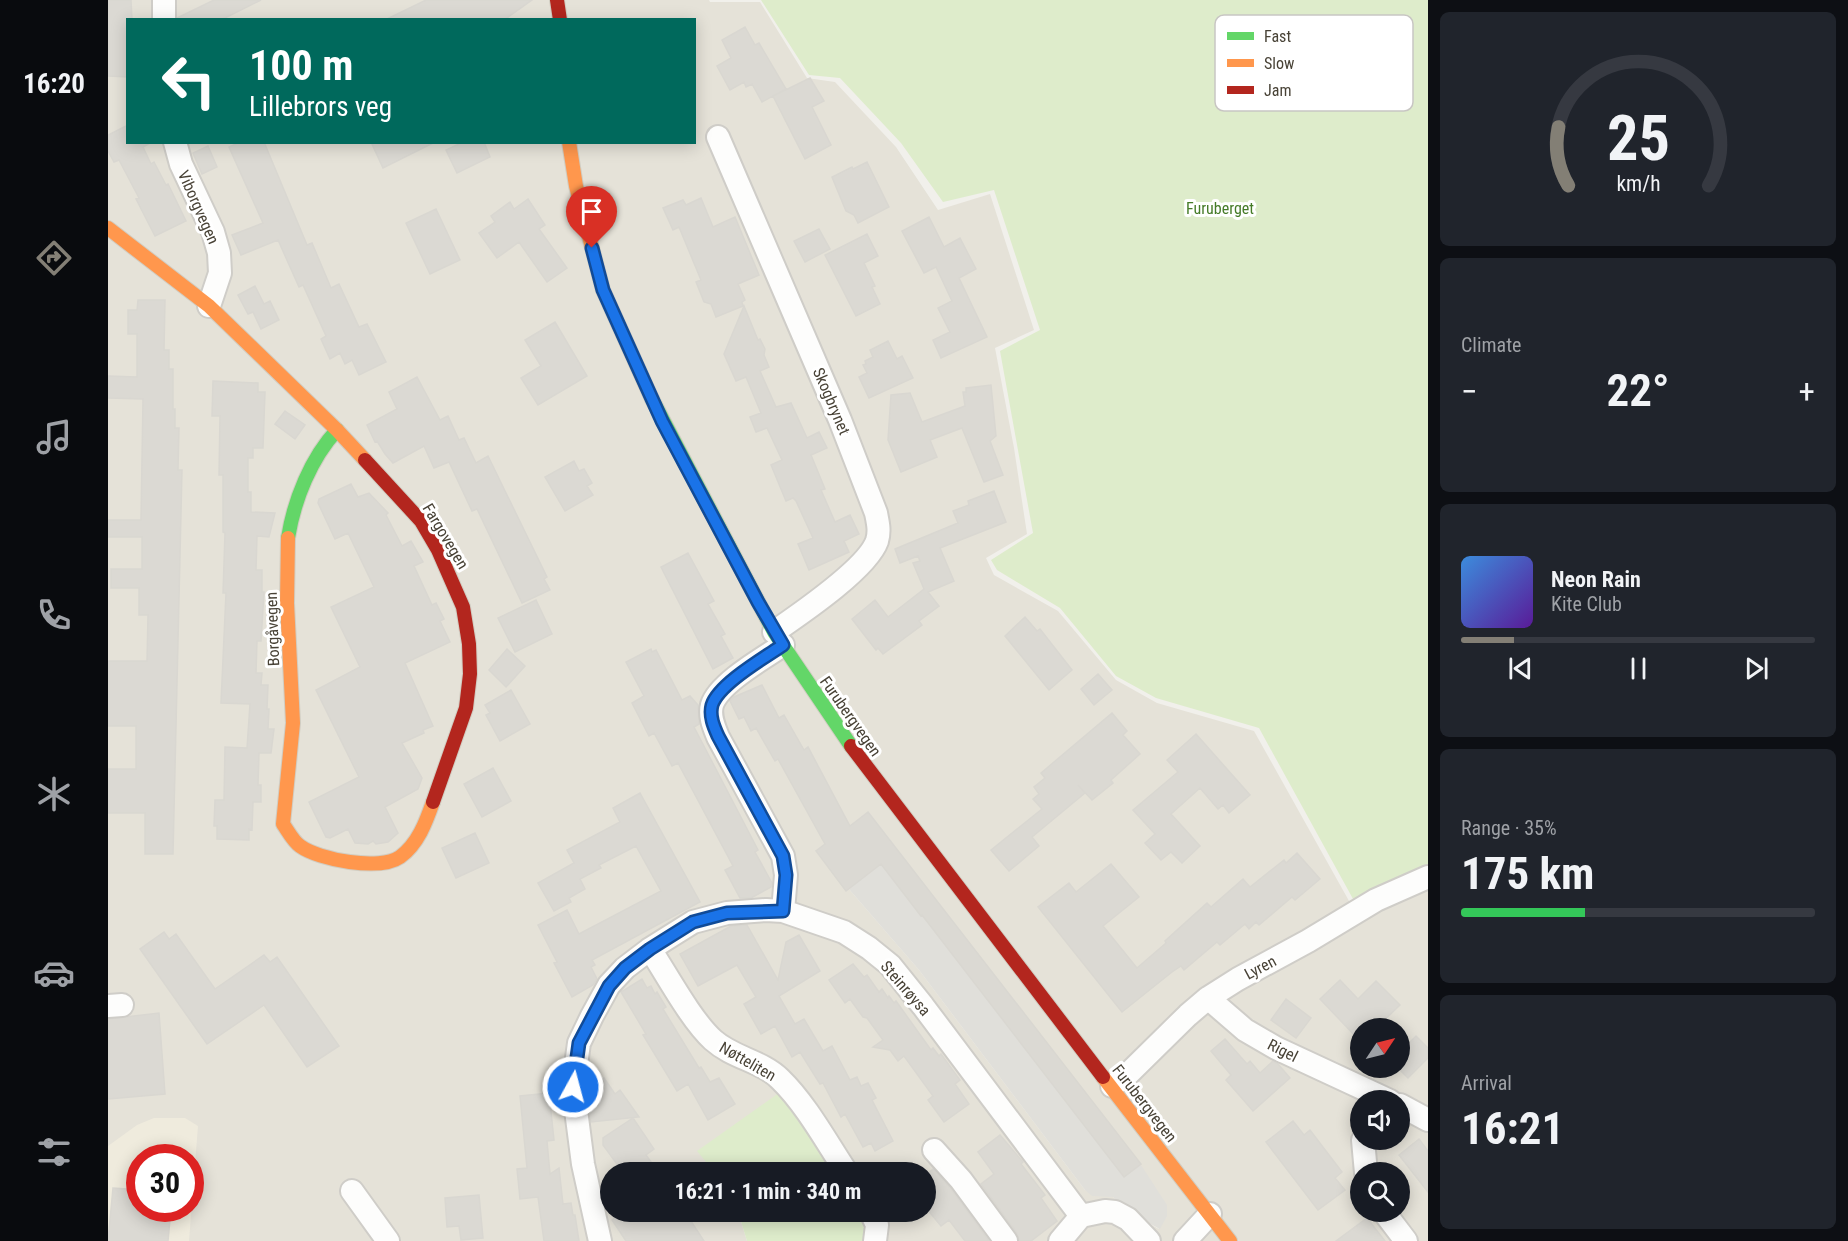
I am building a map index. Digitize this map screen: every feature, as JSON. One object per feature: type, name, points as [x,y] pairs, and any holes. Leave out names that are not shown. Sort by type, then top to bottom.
[{"type":"street","points":[[164,18],[165,0]]},
{"type":"street","points":[[557,0],[560,18]]},
{"type":"street","name":"Skogbrynet","points":[[718,136],[840,420],[876,513],[879,528],[877,542],[868,557],[730,683],[717,696],[712,706],[712,722],[718,736],[783,856],[786,875],[783,911]]},
{"type":"street","name":"Viborgvegen","points":[[175,144],[181,164],[213,232],[219,253],[220,273],[209,306]]},
{"type":"street","name":"Furubergvegen","points":[[569,144],[576,186],[603,290],[662,421],[779,638],[862,762],[1230,1241]]},
{"type":"street","name":"Fargovegen","points":[[108,228],[209,306],[338,430],[421,521],[438,550],[463,607],[469,645],[470,674],[466,708],[424,827],[413,844],[396,860],[362,863],[315,854],[301,847],[292,836]]},
{"type":"street","name":"Borgåvegen","points":[[292,836],[283,824],[293,723],[287,603],[288,536],[295,509],[312,466],[324,444],[338,430]]},
{"type":"street","name":"Lyren","points":[[1112,1086],[1128,1074],[1208,998],[1376,900],[1428,877]]},
{"type":"street","name":"Steinrøysa","points":[[600,1241],[583,1164],[573,1087],[579,1043],[609,986],[625,968],[693,922],[727,913],[783,911],[844,932],[890,965],[1082,1216]]},
{"type":"street","name":"Nøtteliten","points":[[650,949],[697,1021],[713,1040],[736,1056],[767,1068],[780,1079],[799,1101],[840,1162]]},
{"type":"street","name":"Rigel","points":[[1208,998],[1245,1030],[1355,1090]]},
{"type":"street","points":[[1410,1110],[1428,1120]]},
{"type":"street","points":[[934,1150],[961,1180],[1006,1241]]},
{"type":"street","points":[[352,1191],[388,1241]]},
{"type":"street","points":[[1060,1241],[1082,1216],[1105,1210],[1128,1219],[1149,1241]]},
{"type":"street","points":[[1185,1241],[1210,1214]]},
{"type":"street","points":[[874,1241],[876,1222]]},
{"type":"street","points":[[1392,1222],[1407,1241]]},
{"type":"shaded area","points":[[108,0],[709,0],[710,2],[760,2],[807,78],[835,82],[896,147],[938,210],[990,194],[1034,330],[995,348],[1027,534],[986,558],[994,575],[1058,611],[1116,680],[1157,703],[1254,731],[1358,917],[1428,885],[1428,1241],[865,1241],[864,1222],[936,1222],[936,1162],[772,1162],[698,1150],[707,1162],[600,1162],[600,1222],[741,1222],[747,1241],[108,1241]],"holes":[[[816,851],[1159,1229],[1141,1219],[1113,1197],[1085,1190],[919,970]]]},
{"type":"shaded area","points":[[869,812],[1143,1168],[1167,1205],[1167,1216],[1160,1229],[1141,1219],[1113,1197],[1092,1196],[1085,1190],[919,970],[816,851]]},
{"type":"shaded area","points":[[154,1118],[185,1118],[198,1126],[197,1144],[126,1144],[126,1222],[190,1222],[189,1241],[108,1241],[108,1146],[137,1125]]},
{"type":"green space","name":"Furuberget","points":[[761,0],[1428,0],[1428,875],[1358,908],[1259,728],[1156,698],[1116,676],[1060,608],[997,570],[991,560],[1033,533],[1000,351],[1040,330],[994,190],[943,202],[901,143],[840,78],[809,75]]},
{"type":"green space","points":[[783,1090],[832,1162],[706,1162],[697,1151]]},
{"type":"green space","points":[[741,1222],[867,1222],[865,1241],[747,1241]]},
{"type":"building","points":[[108,0],[131,0],[132,18],[126,18],[126,77],[108,76]]},
{"type":"building","points":[[214,0],[261,0],[225,18],[177,18]]},
{"type":"building","points":[[426,0],[532,0],[507,18],[389,18]]},
{"type":"building","points":[[745,27],[755,45],[759,43],[786,89],[762,102],[752,84],[746,87],[744,82],[730,90],[717,66],[731,58],[722,40]]},
{"type":"building","points":[[810,78],[824,101],[812,107],[831,145],[805,159],[773,96]]},
{"type":"building","points":[[126,126],[126,144],[148,144],[143,147],[151,164],[154,162],[166,185],[168,184],[186,221],[155,236],[136,199],[139,198],[119,160],[114,162],[108,151],[108,135]]},
{"type":"building","points":[[236,144],[265,144],[307,245],[312,243],[331,288],[339,284],[359,327],[367,324],[386,362],[359,375],[352,360],[345,364],[340,353],[330,359],[321,339],[326,336],[303,285],[299,287],[278,240],[241,255],[232,235],[263,223],[229,147]]},
{"type":"building","points":[[372,144],[431,144],[383,168]]},
{"type":"building","points":[[459,144],[485,144],[490,157],[457,173],[446,150]]},
{"type":"building","points":[[208,146],[217,167],[202,174],[193,153]]},
{"type":"building","points":[[867,162],[889,207],[858,223],[854,215],[846,211],[832,177]]},
{"type":"building","points":[[701,198],[713,227],[735,217],[759,275],[738,284],[745,300],[742,302],[743,306],[716,317],[711,304],[704,302],[696,282],[701,280],[679,227],[673,230],[663,208],[683,200],[686,205]]},
{"type":"building","points":[[528,199],[545,225],[539,229],[567,268],[547,282],[519,242],[497,258],[479,233],[495,222],[491,216],[510,202],[514,209]]},
{"type":"building","points":[[436,209],[460,260],[430,274],[406,223]]},
{"type":"building","points":[[929,217],[944,247],[960,238],[976,269],[959,278],[987,337],[941,358],[933,340],[950,332],[938,308],[952,301],[936,267],[924,273],[902,231]]},
{"type":"building","points":[[819,229],[830,249],[805,262],[794,241]]},
{"type":"building","points":[[867,234],[878,256],[864,263],[875,286],[872,287],[880,304],[856,316],[825,255]]},
{"type":"building","points":[[255,286],[264,304],[270,301],[279,320],[261,329],[253,312],[248,314],[238,295]]},
{"type":"building","points":[[138,300],[165,300],[164,350],[169,350],[169,369],[173,369],[173,409],[175,409],[175,428],[179,428],[178,470],[182,470],[173,854],[145,854],[145,813],[108,813],[108,769],[136,769],[136,726],[108,726],[108,661],[147,661],[148,615],[139,615],[139,588],[111,588],[111,569],[142,569],[142,537],[108,537],[108,520],[141,520],[143,399],[108,398],[108,376],[137,377],[137,334],[128,334],[128,310],[137,310]]},
{"type":"building","points":[[744,306],[758,340],[760,339],[765,349],[764,355],[769,367],[760,371],[776,407],[791,403],[807,438],[819,432],[827,448],[811,455],[825,489],[821,490],[835,522],[850,515],[859,534],[844,541],[849,552],[809,570],[798,544],[813,538],[796,501],[793,498],[786,501],[771,465],[782,460],[767,428],[756,432],[750,417],[761,413],[746,377],[736,381],[724,354]]},
{"type":"building","points":[[555,322],[587,376],[538,405],[521,378],[541,366],[525,340]]},
{"type":"building","points":[[888,341],[897,359],[902,356],[913,378],[869,398],[859,377],[867,373],[863,365],[866,364],[865,361],[873,357],[870,350]]},
{"type":"building","points":[[417,377],[440,420],[448,416],[459,440],[464,438],[476,463],[488,456],[547,577],[544,579],[550,590],[522,603],[477,509],[472,511],[449,462],[434,468],[424,446],[393,463],[377,441],[375,442],[367,425],[397,409],[389,392]]},
{"type":"building","points":[[213,381],[258,383],[258,392],[265,392],[263,448],[253,448],[253,458],[248,458],[248,492],[251,492],[251,512],[275,513],[269,537],[257,536],[256,570],[262,570],[262,592],[264,592],[261,641],[257,641],[256,673],[262,673],[261,685],[268,685],[268,729],[274,729],[271,753],[259,753],[258,785],[261,785],[261,802],[253,802],[252,830],[249,829],[249,840],[217,839],[217,826],[214,826],[215,800],[224,800],[225,747],[247,748],[250,704],[221,703],[226,593],[223,593],[225,533],[223,532],[223,475],[219,475],[220,416],[212,416]]},
{"type":"building","points":[[991,385],[996,436],[990,441],[1003,475],[984,482],[962,428],[930,440],[937,457],[901,472],[888,440],[891,395],[910,393],[922,422],[965,406],[963,392],[966,392],[966,388]]},
{"type":"building","points":[[285,411],[305,425],[295,439],[275,424]]},
{"type":"building","points":[[574,461],[579,471],[584,469],[592,483],[587,486],[593,495],[565,511],[545,477]]},
{"type":"building","points":[[351,484],[358,497],[369,493],[388,513],[386,515],[402,546],[411,541],[423,562],[414,566],[432,605],[436,603],[444,619],[440,621],[450,642],[405,663],[433,726],[423,730],[424,733],[402,743],[422,778],[418,789],[385,807],[398,833],[388,842],[376,844],[373,841],[368,844],[355,843],[348,829],[330,838],[326,837],[309,802],[359,777],[316,690],[360,667],[331,607],[374,587],[348,533],[335,539],[318,503],[319,499]]},
{"type":"building","points":[[994,491],[1006,522],[940,548],[954,581],[928,592],[939,606],[919,621],[922,625],[883,654],[878,648],[876,650],[852,619],[875,600],[888,617],[924,589],[913,563],[920,561],[918,556],[900,563],[895,549],[958,523],[953,511],[969,505],[968,501]]},
{"type":"building","points":[[688,553],[714,601],[708,604],[725,634],[721,636],[733,658],[713,669],[661,567]]},
{"type":"building","points":[[536,600],[552,634],[515,652],[498,618]]},
{"type":"building","points":[[1025,617],[1037,631],[1040,629],[1072,670],[1049,690],[1005,636]]},
{"type":"building","points":[[507,649],[525,666],[506,687],[489,670]]},
{"type":"building","points":[[651,649],[652,652],[656,650],[682,700],[690,696],[698,705],[699,724],[694,727],[758,850],[755,852],[772,883],[771,887],[751,898],[740,898],[725,870],[733,866],[678,763],[672,766],[654,733],[649,736],[632,703],[644,696],[626,662]]},
{"type":"building","points":[[1098,674],[1112,690],[1094,705],[1081,689]]},
{"type":"building","points":[[762,685],[779,718],[784,715],[804,750],[808,747],[850,826],[868,812],[1141,1164],[1124,1177],[881,864],[846,891],[816,851],[825,844],[778,759],[775,761],[756,728],[751,731],[744,717],[739,719],[730,701]]},
{"type":"building","points":[[511,690],[530,724],[500,741],[486,715],[490,713],[485,705]]},
{"type":"building","points":[[1112,713],[1127,731],[1123,735],[1140,754],[1111,780],[1113,783],[1092,800],[1078,785],[1085,793],[1032,837],[1039,846],[1009,871],[991,850],[1042,809],[1033,799],[1039,794],[1034,787],[1045,778],[1041,773]]},
{"type":"building","points":[[1196,734],[1250,795],[1229,813],[1223,805],[1218,809],[1200,788],[1171,814],[1200,846],[1182,863],[1171,852],[1161,860],[1145,843],[1155,834],[1133,810],[1178,772],[1167,760]]},
{"type":"building","points":[[493,768],[511,801],[482,817],[464,784]]},
{"type":"building","points":[[640,793],[700,902],[592,960],[595,965],[591,967],[597,979],[593,985],[572,997],[538,925],[567,910],[579,934],[661,891],[636,846],[599,865],[601,868],[580,879],[585,889],[569,898],[571,902],[554,911],[538,883],[574,863],[567,850],[620,822],[613,808]]},
{"type":"building","points":[[475,833],[489,863],[456,878],[442,848]]},
{"type":"building","points":[[1297,853],[1320,879],[1295,900],[1292,897],[1259,925],[1256,922],[1249,929],[1245,924],[1220,945],[1217,942],[1184,970],[1181,966],[1172,972],[1122,1012],[1038,907],[1069,883],[1076,892],[1111,864],[1139,897],[1103,926],[1137,968],[1207,903],[1211,907],[1243,879],[1250,887],[1284,860],[1286,863]]},
{"type":"building","points":[[747,925],[778,980],[786,942],[799,935],[820,971],[779,996],[795,1024],[804,1019],[823,1051],[832,1046],[850,1080],[857,1077],[861,1086],[868,1083],[876,1098],[872,1100],[893,1141],[875,1151],[871,1143],[863,1147],[845,1114],[841,1117],[823,1083],[820,1084],[800,1052],[792,1057],[775,1026],[761,1034],[744,1004],[756,997],[737,965],[698,986],[680,954],[731,926]]},
{"type":"building","points":[[164,932],[169,939],[176,934],[215,989],[264,955],[270,962],[277,957],[339,1046],[307,1067],[264,1005],[207,1044],[140,949]]},
{"type":"building","points":[[853,964],[864,977],[867,975],[879,992],[882,989],[888,998],[889,996],[894,1003],[896,1001],[931,1050],[933,1048],[939,1056],[941,1054],[960,1080],[955,1084],[969,1104],[944,1122],[928,1100],[933,1096],[904,1056],[898,1061],[890,1050],[873,1047],[883,1040],[850,999],[845,1003],[829,980]]},
{"type":"building","points":[[642,979],[647,988],[651,986],[655,994],[657,992],[666,1007],[663,1009],[699,1068],[701,1067],[710,1082],[719,1078],[735,1104],[708,1120],[688,1084],[677,1091],[643,1035],[646,1034],[621,992]]},
{"type":"building","points":[[1340,980],[1358,999],[1376,981],[1400,1005],[1386,1018],[1350,1018],[1350,1030],[1320,999]]},
{"type":"building","points":[[1286,999],[1311,1018],[1296,1038],[1271,1020]]},
{"type":"building","points":[[159,1013],[165,1094],[108,1099],[108,1019]]},
{"type":"building","points":[[1416,1036],[1428,1048],[1428,1058],[1410,1076],[1410,1042]]},
{"type":"building","points":[[1225,1039],[1247,1064],[1250,1061],[1260,1073],[1273,1061],[1290,1078],[1253,1111],[1226,1080],[1231,1075],[1211,1051]]},
{"type":"building","points":[[604,1078],[615,1094],[620,1090],[639,1117],[591,1122],[590,1110],[596,1106],[587,1089]]},
{"type":"building","points":[[549,1093],[554,1140],[547,1141],[550,1174],[559,1168],[563,1204],[571,1203],[579,1241],[544,1241],[538,1197],[520,1199],[517,1169],[527,1168],[520,1096]]},
{"type":"building","points":[[633,1118],[654,1149],[646,1155],[651,1162],[615,1162],[603,1145],[603,1138]]},
{"type":"building","points":[[1293,1121],[1304,1135],[1310,1130],[1342,1172],[1335,1178],[1345,1190],[1318,1210],[1266,1142]]},
{"type":"building","points":[[1000,1135],[1023,1162],[1021,1164],[1045,1195],[1041,1198],[1057,1221],[1031,1241],[1019,1241],[1017,1233],[981,1184],[994,1174],[978,1152]]},
{"type":"building","points":[[1419,1139],[1428,1151],[1428,1192],[1410,1169],[1410,1162],[1404,1162],[1399,1155],[1405,1150],[1410,1150],[1410,1146]]},
{"type":"building","points":[[936,1172],[989,1241],[965,1241],[949,1220],[941,1226],[936,1220]]},
{"type":"building","points":[[113,1188],[126,1189],[126,1222],[170,1222],[168,1241],[108,1241]]},
{"type":"building","points":[[479,1195],[483,1238],[461,1240],[459,1226],[447,1227],[445,1198]]},
{"type":"building","points":[[613,1222],[692,1222],[704,1241],[626,1241]]},
{"type":"building","points":[[1362,1222],[1370,1222],[1385,1241],[1336,1241]]},
{"type":"traffic: fast","points":[[652,399],[774,632],[851,746]]},
{"type":"traffic: fast","points":[[288,538],[305,480],[319,453],[337,430]]},
{"type":"traffic: slow","points":[[569,144],[576,186],[603,290],[652,399]]},
{"type":"traffic: slow","points":[[108,228],[209,306],[365,460]]},
{"type":"traffic: slow","points":[[288,538],[287,603],[293,723],[283,824],[300,846],[321,856],[350,862],[379,863],[400,857],[412,846],[433,802]]},
{"type":"traffic: slow","points":[[1103,1077],[1230,1241]]},
{"type":"traffic: jam","points":[[557,0],[560,18]]},
{"type":"traffic: jam","points":[[365,460],[421,521],[438,550],[463,607],[469,644],[470,674],[466,708],[433,802]]},
{"type":"traffic: jam","points":[[851,746],[1103,1077]]},
{"type":"route","points":[[573,1087],[579,1043],[609,986],[625,968],[693,922],[727,913],[783,911],[786,875],[783,856],[712,722],[712,706],[717,696],[730,683],[783,645],[662,421],[603,290],[592,248]]}]
